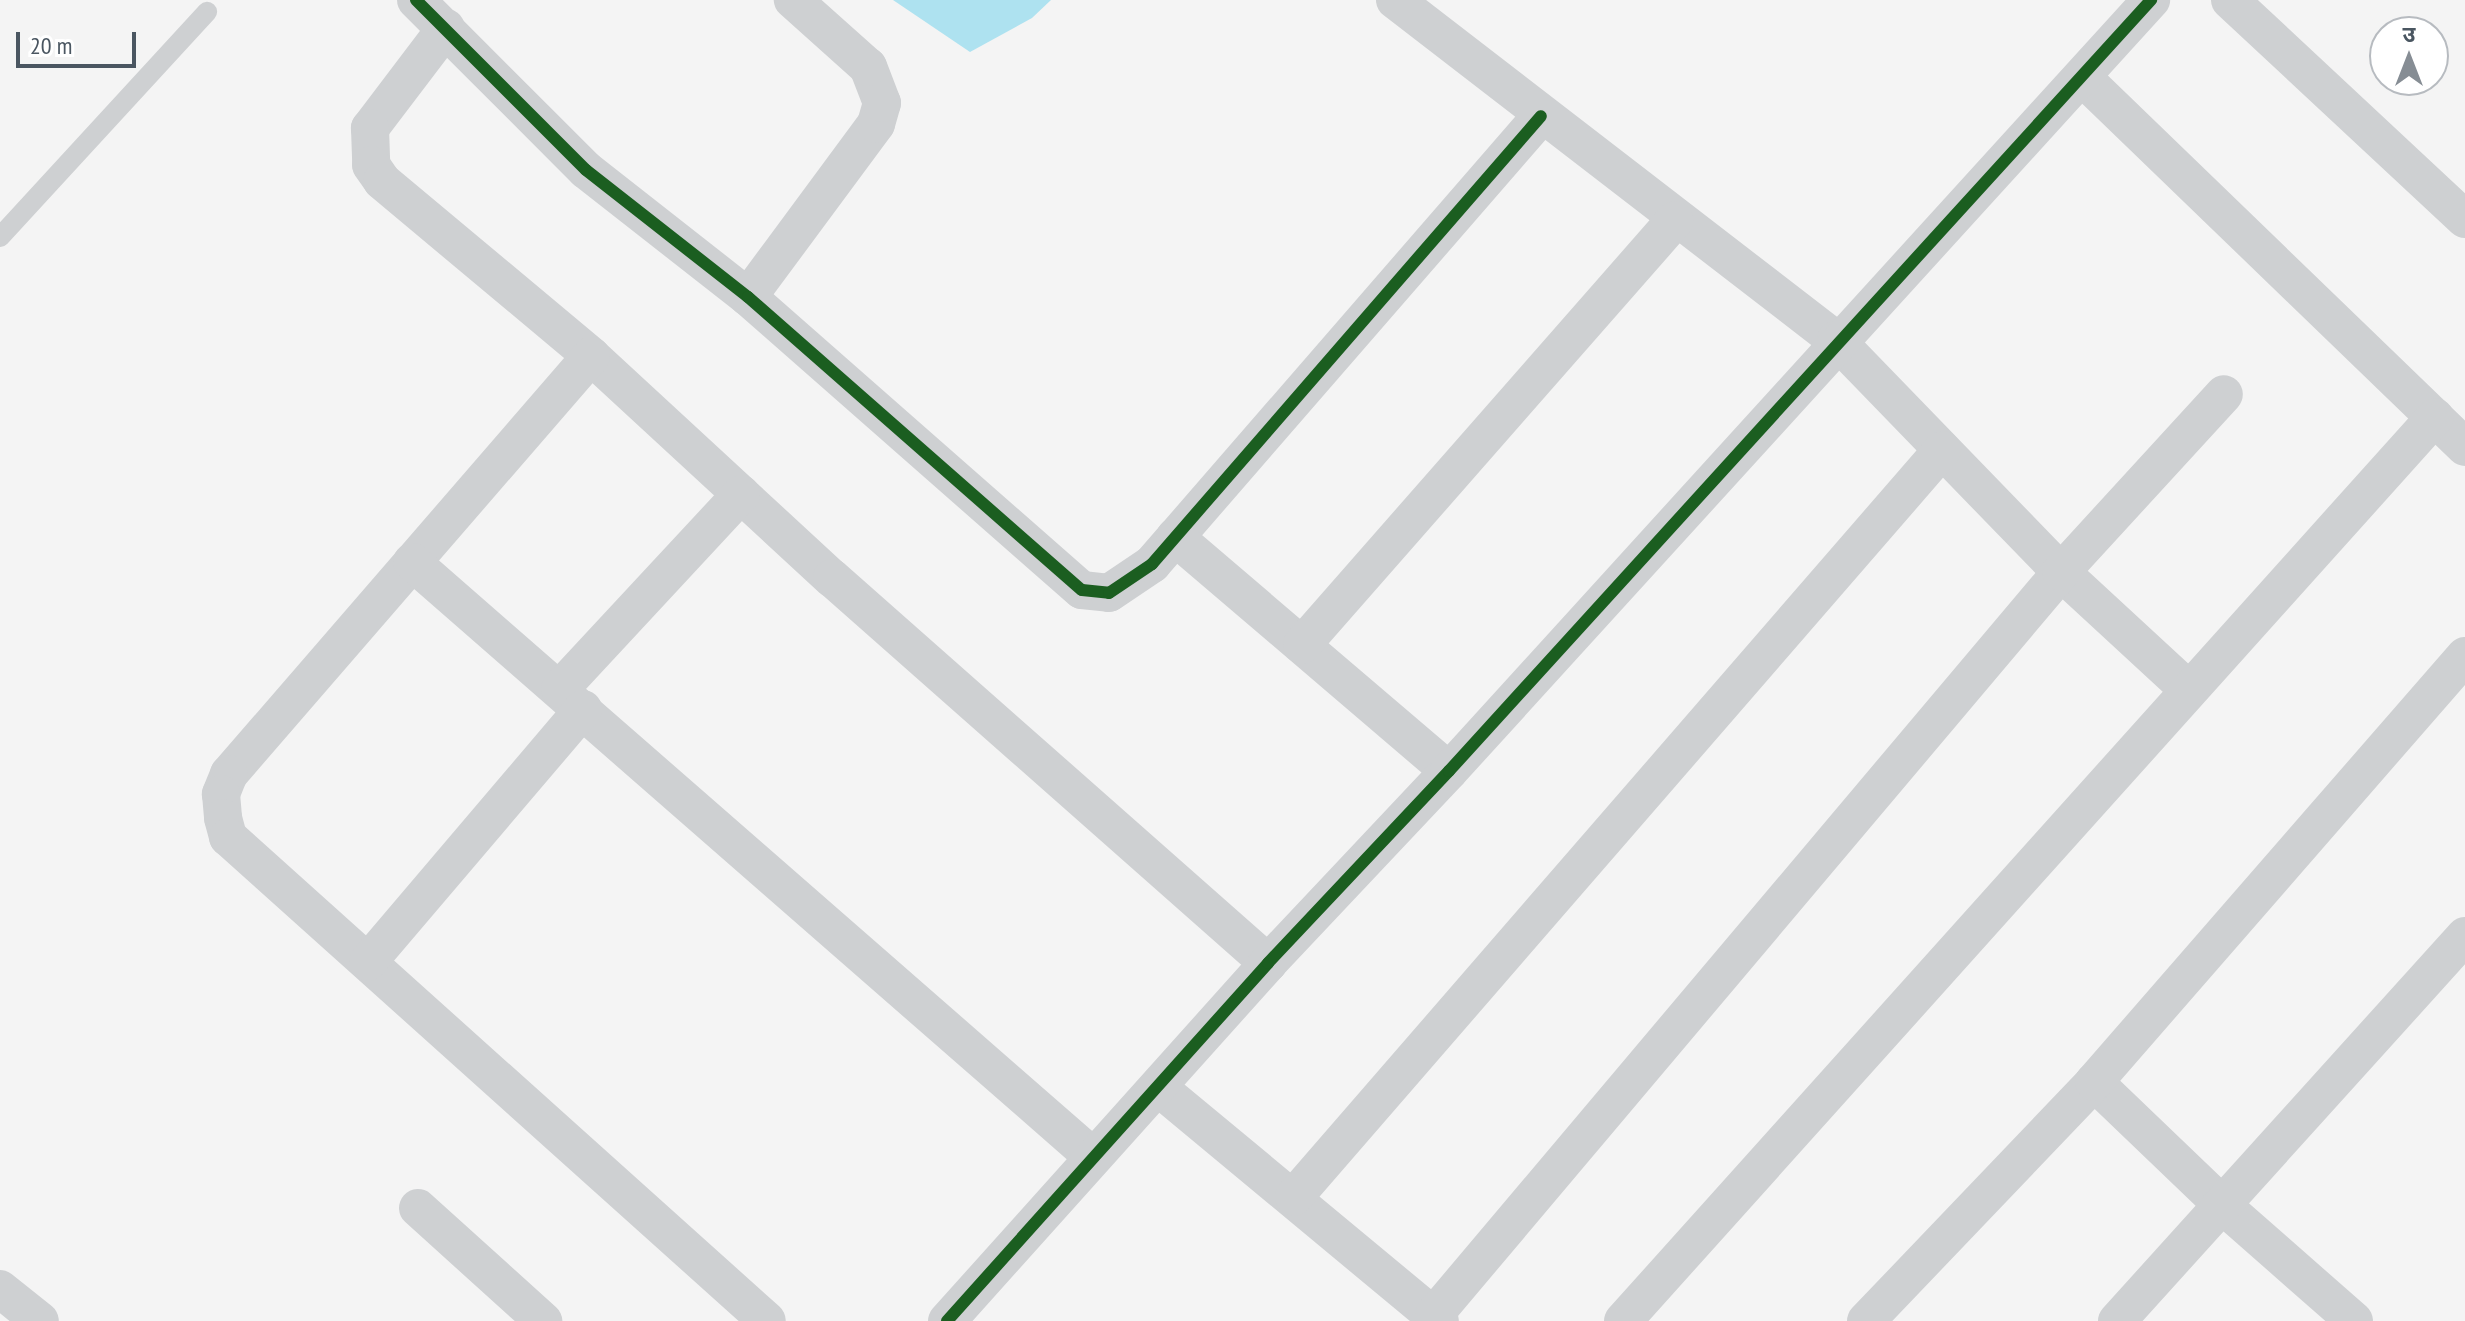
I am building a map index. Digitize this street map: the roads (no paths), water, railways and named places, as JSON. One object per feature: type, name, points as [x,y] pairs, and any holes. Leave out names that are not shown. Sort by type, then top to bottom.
[{"type":"street","points":[[416,0],[586,170],[748,297],[1082,590],[1109,593],[1129,583],[1175,537],[1541,116]]},
{"type":"street","points":[[748,297],[876,124],[882,103],[868,67],[793,0]]},
{"type":"street","points":[[1395,0],[1675,220],[1836,340],[2061,572],[2189,690]]},
{"type":"street","points":[[947,1321],[1092,1156],[1159,1088],[1268,963],[1449,771],[1836,340],[2083,78],[2151,0]]},
{"type":"street","points":[[2230,0],[2465,219]]},
{"type":"street","points":[[446,28],[370,128],[371,165],[382,181],[591,356],[741,494],[1268,963]]},
{"type":"street","points":[[2083,78],[2465,447]]},
{"type":"street","points":[[1302,645],[1675,220]]},
{"type":"street","points":[[591,356],[254,743],[221,794],[228,837],[767,1321]]},
{"type":"street","points":[[1159,1088],[1437,1318],[2061,572],[2224,394]]},
{"type":"street","points":[[1623,1321],[2435,417]]},
{"type":"street","points":[[1294,1197],[1942,450]]},
{"type":"street","points":[[368,962],[572,699],[741,494]]},
{"type":"street","points":[[1175,537],[1449,771]]},
{"type":"street","points":[[412,562],[1092,1156]]},
{"type":"street","points":[[1866,1321],[2094,1082],[2465,656]]},
{"type":"street","points":[[2117,1321],[2465,936]]},
{"type":"street","points":[[2094,1082],[2221,1204],[2354,1321]]},
{"type":"street","points":[[418,1208],[543,1321]]},
{"type":"street","points":[[0,1289],[40,1321]]},
{"type":"lane","points":[[0,237],[207,12]]},
{"type":"water","points":[[893,0],[1051,0],[1032,18],[970,52]]}]
